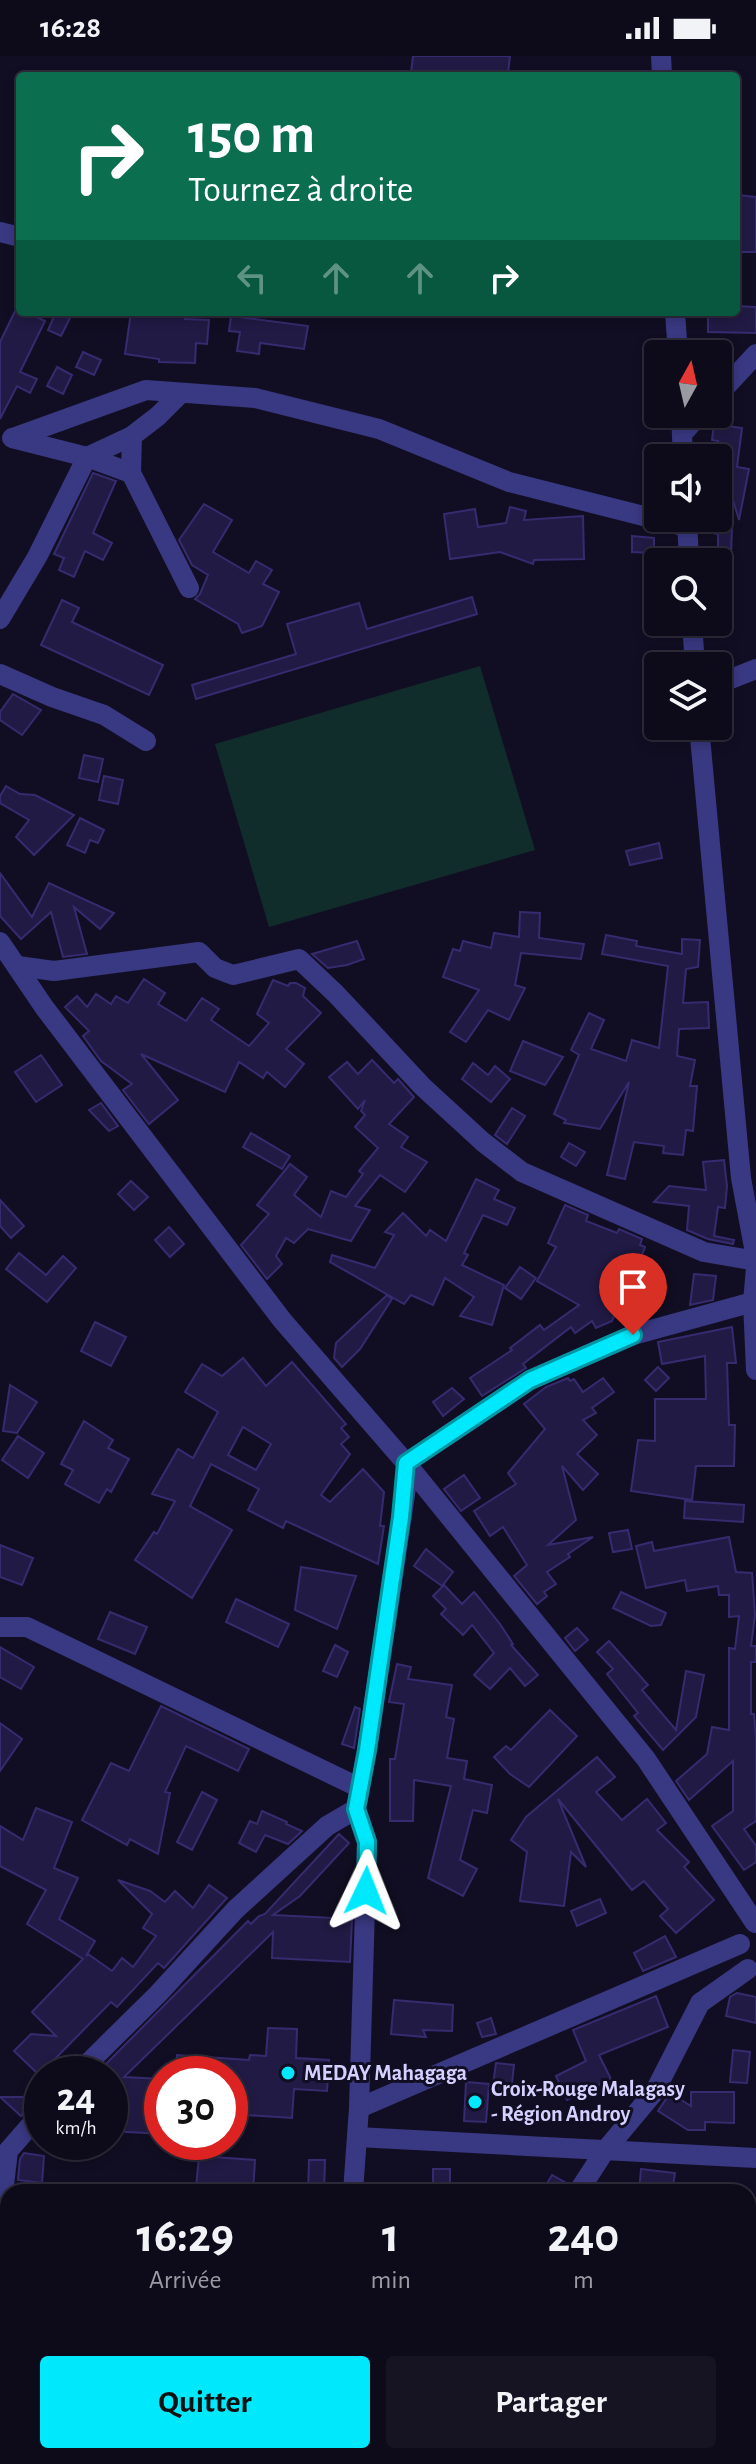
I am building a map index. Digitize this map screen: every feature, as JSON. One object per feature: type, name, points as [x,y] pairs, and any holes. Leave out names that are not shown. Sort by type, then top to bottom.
[{"type":"street","points":[[675,316],[677,340]]},
{"type":"street","points":[[732,380],[756,354]]},
{"type":"street","points":[[7,436],[146,390],[255,398],[379,429],[509,482],[644,512]]},
{"type":"street","points":[[0,619],[37,557],[87,457],[132,436],[181,393]]},
{"type":"street","points":[[7,436],[87,457],[131,473]]},
{"type":"street","points":[[132,436],[131,473],[189,588]]},
{"type":"street","points":[[732,678],[756,669]]},
{"type":"street","points":[[0,674],[104,715],[146,741]]},
{"type":"street","points":[[18,966],[54,971],[199,952],[215,968],[233,975],[299,959],[423,1087],[483,1142],[522,1172],[704,1252],[756,1260],[741,1178],[700,740]]},
{"type":"street","points":[[0,942],[44,1007],[282,1320],[406,1463],[646,1759],[755,1922],[745,1932],[740,1944],[741,1957],[752,1971],[700,2003],[655,2091],[604,2152],[583,2184]]},
{"type":"street","points":[[756,1268],[753,1302],[756,1370]]},
{"type":"street","points":[[406,1463],[530,1380],[633,1335],[753,1302]]},
{"type":"street","points":[[354,2184],[359,2108],[367,1842],[356,1809],[403,1503],[406,1463]]},
{"type":"street","points":[[0,1627],[27,1627],[287,1756],[360,1788]]},
{"type":"street","points":[[95,2056],[158,1994],[235,1910],[327,1826],[356,1809]]},
{"type":"street","points":[[359,2108],[740,1944]]},
{"type":"street","points":[[4,2184],[8,2151],[24,2133]]},
{"type":"street","points":[[357,2137],[756,2158]]},
{"type":"green space","points":[[480,666],[535,850],[269,927],[215,744]]},
{"type":"building","points":[[413,56],[510,56],[508,72],[411,72]]},
{"type":"building","points":[[740,195],[756,197],[756,252],[740,252]]},
{"type":"building","points":[[740,306],[756,307],[756,333],[708,332],[708,316],[740,316]]},
{"type":"building","points":[[16,309],[16,316],[35,316],[45,321],[20,372],[37,379],[30,393],[17,386],[0,419],[0,342]]},
{"type":"building","points":[[54,316],[71,316],[61,336],[48,330]]},
{"type":"building","points":[[130,316],[185,316],[185,319],[209,320],[207,344],[196,343],[195,363],[159,362],[159,359],[125,354]]},
{"type":"building","points":[[231,316],[308,326],[304,349],[260,343],[259,354],[237,351],[240,332],[229,331]]},
{"type":"building","points":[[83,352],[101,360],[94,375],[76,367]]},
{"type":"building","points":[[57,367],[72,375],[63,394],[47,386]]},
{"type":"building","points":[[714,428],[742,428],[737,467],[749,469],[739,520],[733,500],[732,528],[732,444],[718,444],[718,441],[712,440]]},
{"type":"building","points":[[93,473],[116,481],[93,533],[112,543],[103,560],[85,551],[74,577],[59,570],[64,558],[54,554]]},
{"type":"building","points":[[204,504],[232,520],[213,552],[249,573],[256,561],[272,570],[263,584],[279,592],[262,626],[242,633],[238,624],[195,599],[208,575],[192,565],[179,540]]},
{"type":"building","points":[[510,507],[526,511],[524,520],[583,516],[584,559],[534,560],[533,564],[500,552],[450,559],[444,514],[475,509],[478,527],[506,523]]},
{"type":"building","points":[[707,532],[732,532],[731,548],[718,548],[718,534]]},
{"type":"building","points":[[632,536],[654,538],[654,548],[644,548],[644,553],[632,552]]},
{"type":"building","points":[[472,597],[477,614],[196,699],[192,685],[296,654],[287,624],[359,603],[367,629]]},
{"type":"building","points":[[62,600],[79,608],[72,622],[163,665],[149,695],[41,645]]},
{"type":"building","points":[[13,694],[41,710],[22,735],[0,720],[0,712]]},
{"type":"building","points":[[84,755],[103,759],[98,782],[79,778]]},
{"type":"building","points":[[104,776],[123,780],[118,804],[99,800]]},
{"type":"building","points":[[6,786],[20,794],[35,795],[74,815],[34,855],[16,837],[29,820],[0,803]]},
{"type":"building","points":[[80,818],[104,830],[98,843],[90,840],[85,853],[67,845]]},
{"type":"building","points":[[659,843],[662,858],[630,865],[626,851]]},
{"type":"building","points":[[0,873],[32,917],[49,883],[114,913],[100,929],[74,907],[87,954],[63,957],[51,912],[21,939],[0,916]]},
{"type":"building","points":[[520,912],[540,913],[539,938],[584,944],[581,959],[521,953],[515,985],[525,988],[509,1020],[488,1010],[466,1042],[450,1032],[479,990],[443,977],[453,949],[460,951],[463,941],[491,948],[494,933],[519,937]]},
{"type":"building","points":[[606,935],[637,941],[636,946],[682,954],[682,939],[700,940],[698,967],[686,969],[683,1003],[708,1002],[709,1028],[679,1029],[677,1056],[695,1060],[690,1086],[697,1086],[693,1131],[686,1130],[683,1155],[663,1153],[664,1146],[634,1142],[625,1179],[607,1175],[629,1082],[600,1129],[564,1123],[566,1120],[554,1114],[579,1055],[571,1050],[589,1013],[604,1020],[591,1049],[626,1061],[632,1040],[659,1048],[668,966],[602,954]]},
{"type":"building","points":[[357,941],[364,959],[347,965],[328,968],[312,954]]},
{"type":"building","points":[[144,979],[165,993],[158,1004],[186,1021],[202,998],[219,1009],[211,1020],[249,1046],[269,1023],[257,1014],[273,980],[288,986],[296,983],[305,988],[303,996],[321,1013],[286,1049],[304,1064],[285,1087],[267,1072],[263,1078],[239,1062],[225,1092],[141,1054],[178,1100],[149,1124],[123,1090],[132,1084],[101,1061],[83,1036],[89,1031],[65,1007],[77,996],[87,1007],[96,994],[111,1004],[116,996],[128,1003]]},
{"type":"building","points":[[523,1041],[563,1057],[545,1085],[510,1071]]},
{"type":"building","points":[[41,1055],[62,1085],[36,1102],[15,1072]]},
{"type":"building","points":[[372,1060],[394,1083],[398,1079],[414,1097],[389,1124],[408,1137],[401,1147],[427,1162],[405,1192],[380,1175],[355,1206],[370,1210],[351,1241],[308,1229],[294,1243],[286,1238],[276,1256],[282,1264],[267,1279],[241,1245],[269,1214],[257,1205],[290,1164],[307,1177],[294,1195],[321,1217],[331,1191],[346,1197],[363,1174],[359,1171],[378,1148],[355,1127],[365,1115],[361,1111],[365,1100],[358,1109],[329,1077],[347,1062],[358,1074]]},
{"type":"building","points":[[473,1063],[488,1075],[495,1066],[510,1079],[491,1102],[462,1079]]},
{"type":"building","points":[[101,1103],[118,1126],[109,1131],[89,1110]]},
{"type":"building","points":[[512,1108],[525,1116],[507,1144],[495,1135]]},
{"type":"building","points":[[251,1133],[290,1156],[282,1169],[243,1147]]},
{"type":"building","points":[[569,1143],[585,1152],[576,1166],[561,1157]]},
{"type":"building","points":[[724,1160],[727,1186],[725,1208],[718,1207],[714,1236],[734,1240],[733,1244],[708,1239],[687,1230],[689,1206],[654,1202],[669,1186],[706,1190],[703,1162]]},
{"type":"building","points":[[476,1179],[499,1190],[494,1199],[515,1208],[507,1225],[483,1215],[464,1253],[468,1255],[462,1265],[504,1285],[492,1325],[460,1316],[474,1297],[445,1278],[433,1305],[411,1295],[404,1304],[330,1262],[332,1255],[375,1268],[394,1235],[385,1232],[403,1213],[426,1236],[430,1230],[446,1241]]},
{"type":"building","points":[[131,1181],[148,1197],[134,1210],[118,1194]]},
{"type":"building","points":[[0,1200],[24,1226],[11,1238],[0,1226]]},
{"type":"building","points":[[565,1205],[588,1215],[586,1221],[617,1233],[619,1229],[642,1239],[640,1245],[645,1247],[636,1271],[659,1278],[651,1304],[646,1304],[644,1310],[620,1303],[612,1321],[596,1328],[592,1321],[575,1333],[571,1327],[523,1364],[526,1368],[482,1396],[470,1378],[512,1350],[510,1348],[540,1325],[544,1330],[579,1305],[537,1281],[556,1247],[548,1243]]},
{"type":"building","points":[[169,1227],[184,1244],[170,1257],[155,1240]]},
{"type":"building","points":[[19,1253],[46,1275],[63,1256],[76,1268],[47,1302],[6,1269]]},
{"type":"building","points":[[520,1267],[536,1278],[521,1299],[505,1288]]},
{"type":"building","points":[[694,1274],[716,1276],[713,1300],[690,1305]]},
{"type":"building","points":[[387,1295],[392,1299],[360,1349],[342,1367],[334,1358],[336,1343]]},
{"type":"building","points":[[95,1322],[126,1337],[111,1366],[81,1351]]},
{"type":"building","points":[[732,1327],[736,1363],[727,1363],[729,1425],[735,1425],[734,1466],[696,1466],[692,1500],[631,1491],[638,1440],[655,1441],[655,1399],[706,1399],[705,1356],[662,1364],[658,1342]]},
{"type":"building","points":[[243,1358],[266,1386],[292,1362],[346,1424],[341,1428],[349,1437],[341,1444],[350,1454],[321,1495],[330,1502],[363,1469],[384,1492],[380,1526],[384,1526],[378,1564],[286,1521],[283,1528],[248,1510],[259,1489],[211,1464],[190,1506],[232,1530],[192,1598],[135,1560],[154,1532],[157,1534],[175,1501],[152,1494],[178,1449],[193,1458],[218,1412],[185,1392],[202,1364],[222,1376]],"holes":[[[243,1427],[271,1444],[256,1470],[228,1455]]]},
{"type":"building","points":[[658,1367],[669,1378],[656,1391],[645,1380]]},
{"type":"building","points":[[568,1378],[570,1381],[574,1379],[583,1392],[603,1378],[614,1392],[592,1408],[596,1413],[583,1420],[597,1435],[577,1454],[598,1474],[583,1490],[562,1466],[576,1520],[548,1545],[593,1537],[547,1572],[556,1584],[544,1592],[547,1596],[537,1604],[514,1576],[527,1565],[503,1527],[490,1536],[474,1511],[516,1484],[508,1473],[545,1429],[524,1404],[546,1387]]},
{"type":"building","points":[[10,1385],[37,1402],[17,1433],[3,1431]]},
{"type":"building","points":[[452,1388],[464,1399],[443,1416],[433,1402]]},
{"type":"building","points":[[84,1421],[113,1440],[108,1448],[129,1459],[111,1492],[107,1489],[99,1503],[65,1484],[73,1470],[61,1464]]},
{"type":"building","points":[[18,1436],[44,1453],[28,1478],[2,1460]]},
{"type":"building","points":[[464,1475],[480,1498],[461,1511],[444,1489]]},
{"type":"building","points":[[685,1501],[744,1505],[743,1522],[684,1518]]},
{"type":"building","points":[[628,1530],[632,1549],[613,1552],[609,1533]]},
{"type":"building","points":[[729,1537],[736,1572],[752,1573],[755,1615],[751,1646],[756,1646],[756,1662],[751,1662],[751,1714],[754,1714],[756,1737],[756,1821],[744,1829],[756,1846],[756,1862],[744,1870],[712,1826],[733,1811],[733,1761],[689,1800],[676,1781],[707,1754],[712,1727],[729,1730],[729,1648],[735,1649],[739,1616],[729,1617],[729,1595],[719,1595],[718,1586],[687,1591],[685,1580],[646,1588],[636,1546],[652,1542],[654,1551]]},
{"type":"building","points":[[0,1545],[33,1558],[22,1585],[0,1577]]},
{"type":"building","points":[[426,1549],[453,1572],[442,1586],[414,1566]]},
{"type":"building","points":[[301,1567],[356,1576],[337,1629],[295,1610]]},
{"type":"building","points":[[444,1585],[462,1604],[474,1592],[500,1624],[511,1645],[538,1675],[525,1686],[510,1668],[490,1689],[474,1675],[494,1653],[472,1625],[463,1635],[441,1614],[446,1609],[433,1596]]},
{"type":"building","points":[[621,1592],[666,1613],[661,1625],[651,1626],[613,1608]]},
{"type":"building","points":[[236,1599],[289,1624],[278,1647],[226,1622]]},
{"type":"building","points":[[110,1612],[147,1627],[135,1654],[98,1639]]},
{"type":"building","points":[[577,1628],[588,1640],[575,1651],[565,1638]]},
{"type":"building","points":[[609,1641],[648,1685],[642,1690],[676,1730],[686,1671],[704,1675],[696,1717],[663,1750],[634,1716],[638,1713],[607,1674],[613,1669],[597,1652]]},
{"type":"building","points":[[335,1645],[348,1652],[337,1677],[323,1671]]},
{"type":"building","points":[[0,1647],[34,1667],[21,1689],[0,1677]]},
{"type":"building","points":[[397,1664],[411,1667],[408,1679],[452,1685],[446,1717],[454,1719],[447,1758],[467,1761],[464,1779],[492,1785],[487,1813],[473,1810],[460,1860],[477,1869],[463,1896],[428,1878],[451,1786],[414,1780],[413,1821],[390,1821],[390,1759],[395,1759],[404,1704],[389,1702]]},
{"type":"building","points":[[161,1706],[249,1749],[238,1771],[186,1746],[165,1792],[170,1793],[158,1854],[130,1839],[127,1845],[82,1820],[111,1763],[129,1771]]},
{"type":"building","points":[[355,1707],[360,1709],[354,1748],[342,1744]]},
{"type":"building","points":[[550,1710],[577,1736],[529,1787],[510,1774],[494,1757],[506,1746],[511,1750]]},
{"type":"building","points":[[0,1723],[22,1739],[0,1771]]},
{"type":"building","points":[[597,1757],[615,1777],[596,1792],[622,1820],[647,1799],[666,1823],[657,1830],[689,1862],[684,1867],[714,1900],[676,1933],[660,1916],[668,1909],[644,1881],[632,1890],[558,1799],[586,1867],[571,1852],[564,1906],[520,1901],[527,1852],[511,1840],[526,1817]]},
{"type":"building","points":[[202,1792],[217,1800],[192,1850],[177,1842]]},
{"type":"building","points":[[36,1808],[72,1822],[54,1868],[78,1878],[59,1919],[95,1941],[86,1956],[88,1954],[112,1971],[122,1958],[133,1967],[156,1936],[143,1928],[152,1914],[118,1880],[150,1891],[165,1902],[175,1891],[193,1908],[209,1885],[227,1898],[164,1968],[158,1963],[117,2007],[111,2002],[58,2056],[24,2056],[24,2061],[14,2051],[31,2034],[56,2036],[32,2012],[83,1959],[27,1924],[46,1890],[0,1866],[0,1826],[23,1840]]},
{"type":"building","points":[[262,1811],[302,1831],[288,1844],[265,1835],[256,1852],[239,1843],[250,1821],[257,1824]]},
{"type":"building","points":[[339,1834],[349,1843],[300,1896],[273,1915],[352,1919],[350,1962],[272,1958],[273,1932],[128,2073],[128,2056],[114,2056],[248,1921],[251,1924],[265,1914]]},
{"type":"building","points":[[600,1899],[606,1913],[577,1926],[571,1911]]},
{"type":"building","points":[[665,1936],[676,1957],[643,1971],[634,1953]]},
{"type":"building","points":[[737,1993],[756,1997],[756,2023],[726,2016],[730,1997]]},
{"type":"building","points":[[656,1996],[668,2027],[599,2055],[611,2079],[567,2100],[556,2076],[586,2061],[573,2030]]},
{"type":"building","points":[[394,2000],[453,2005],[452,2031],[423,2030],[426,2037],[391,2034]]},
{"type":"building","points":[[491,2018],[496,2034],[482,2037],[477,2023]]},
{"type":"building","name":"MEDAY Mahagaga","points":[[268,2028],[297,2029],[296,2058],[329,2060],[327,2091],[294,2089],[292,2118],[248,2115],[248,2060],[250,2055],[266,2056]]},
{"type":"building","points":[[733,2050],[750,2052],[747,2083],[730,2082]]},
{"type":"building","points":[[496,2063],[514,2065],[511,2093],[492,2092]]},
{"type":"building","points":[[128,2077],[144,2078],[144,2133],[128,2132]]},
{"type":"building","points":[[466,2082],[489,2084],[486,2122],[464,2121]]},
{"type":"building","points":[[691,2092],[734,2092],[734,2123],[705,2122],[705,2130],[688,2130],[658,2111],[670,2093],[691,2106]]},
{"type":"building","points":[[0,2097],[24,2097],[24,2113],[21,2116]]},
{"type":"building","points":[[24,2153],[24,2160],[44,2160],[42,2183],[18,2180],[20,2159]]},
{"type":"building","points":[[199,2160],[255,2160],[254,2184],[196,2184]]},
{"type":"building","points":[[309,2160],[325,2160],[324,2184],[308,2184]]},
{"type":"building","points":[[433,2169],[450,2169],[450,2184],[433,2184]]},
{"type":"building","points":[[641,2169],[675,2173],[673,2184],[640,2184]]},
{"type":"building","points":[[552,2175],[568,2184],[547,2184]]},
{"type":"place","name":"MEDAY Mahagaga","points":[[288,2073]]},
{"type":"place","name":"Croix-Rouge Malagasy - Région Androy","points":[[475,2102]]},
{"type":"route","points":[[366,1891],[367,1842],[356,1809],[406,1488],[406,1463],[530,1380],[633,1335]]}]
